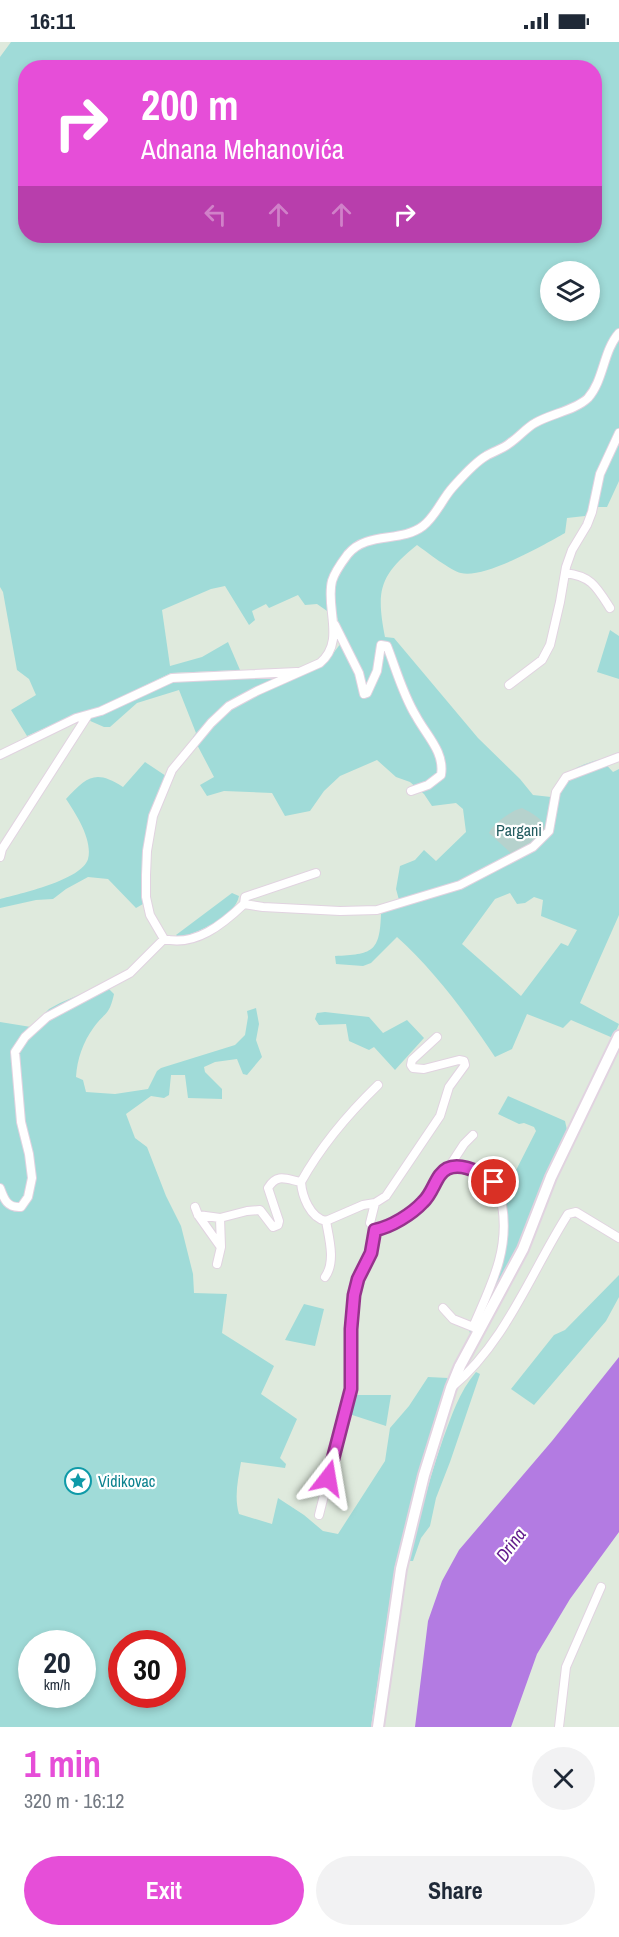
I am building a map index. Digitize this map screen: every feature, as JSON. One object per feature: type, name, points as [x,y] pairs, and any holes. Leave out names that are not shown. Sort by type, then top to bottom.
[{"type":"street","points":[[411,791],[428,785],[441,775],[443,766],[439,754],[416,717],[387,645],[381,645],[377,671],[368,693],[364,694],[358,673],[335,624],[331,602],[332,582],[350,551],[368,540],[412,533],[425,525],[451,489],[480,461],[508,445],[529,426],[547,416],[572,408],[588,398],[598,380],[613,340],[619,333]]},
{"type":"street","points":[[509,685],[542,660],[550,645],[572,550],[587,525],[600,474],[619,433]]},
{"type":"street","points":[[565,573],[580,575],[588,579],[610,608]]},
{"type":"street","points":[[316,873],[245,897],[244,904],[217,927],[199,936],[173,942],[164,939],[150,915],[146,897],[147,851],[153,816],[172,770],[211,723],[229,706],[320,663],[326,658],[333,640],[335,624]]},
{"type":"street","points":[[0,755],[68,722],[101,711],[172,678],[298,672]]},
{"type":"street","points":[[0,857],[2,849],[88,715]]},
{"type":"street","points":[[244,904],[340,911],[377,910],[460,885],[533,847],[549,831],[556,792],[566,777],[619,757]]},
{"type":"street","points":[[0,1188],[9,1205],[21,1207],[28,1197],[32,1178],[21,1122],[15,1052],[25,1037],[47,1017],[130,973],[164,939]]},
{"type":"street","points":[[476,1329],[523,1249],[551,1177],[619,1036]]},
{"type":"street","points":[[378,1085],[349,1115],[309,1167],[301,1182],[302,1191],[313,1214],[320,1220],[326,1221],[363,1205],[375,1203],[386,1196],[440,1116],[449,1087],[465,1065],[464,1061],[459,1060],[424,1069],[413,1068],[411,1065],[412,1060],[437,1037]]},
{"type":"street","points":[[375,1230],[399,1220],[424,1202],[441,1173],[449,1167],[473,1135]]},
{"type":"street","points":[[378,1727],[401,1569],[424,1475],[451,1388],[499,1266],[504,1227],[499,1190],[494,1182],[468,1169],[458,1166],[449,1167]]},
{"type":"street","points":[[221,1247],[196,1211],[220,1218],[260,1210],[273,1227],[277,1227],[279,1221],[268,1188],[277,1178],[301,1182]]},
{"type":"street","points":[[319,1515],[351,1389],[351,1329],[354,1295],[358,1279],[371,1253],[375,1230],[370,1223],[375,1203]]},
{"type":"street","points":[[451,1388],[482,1358],[534,1275],[568,1214],[576,1212],[619,1238]]},
{"type":"street","points":[[217,1264],[221,1247],[220,1218]]},
{"type":"street","points":[[325,1277],[330,1264],[326,1221]]},
{"type":"street","points":[[443,1308],[453,1319],[476,1329]]},
{"type":"street","points":[[560,1727],[566,1667],[601,1587]]},
{"type":"green space","points":[[11,42],[619,42],[619,481],[607,507],[598,507],[594,515],[567,518],[565,533],[514,560],[484,571],[457,572],[417,545],[388,575],[381,595],[385,637],[394,638],[478,738],[533,795],[551,797],[558,782],[564,776],[593,761],[601,759],[613,772],[619,769],[619,915],[580,1003],[619,1024],[613,1038],[571,1020],[563,1028],[527,1014],[512,1049],[495,1057],[450,994],[397,937],[371,963],[363,966],[336,964],[335,956],[366,952],[376,944],[381,913],[399,900],[396,889],[400,866],[415,860],[424,850],[436,861],[466,832],[463,809],[456,803],[432,806],[424,794],[410,782],[396,777],[377,760],[340,776],[324,791],[310,811],[285,816],[272,793],[224,791],[207,796],[200,785],[214,777],[193,737],[196,733],[179,690],[137,703],[110,727],[104,727],[88,720],[171,682],[301,675],[326,663],[344,639],[335,611],[330,613],[317,604],[305,605],[298,595],[269,608],[266,604],[252,611],[255,620],[249,625],[225,586],[211,589],[162,610],[170,666],[202,657],[228,642],[240,670],[171,673],[98,708],[76,714],[27,736],[11,710],[36,695],[29,679],[17,670],[3,592],[0,587],[0,57]],"holes":[[[510,893],[517,904],[525,903],[534,897],[543,900],[541,916],[577,930],[568,946],[561,943],[521,996],[462,944],[495,899]]]},
{"type":"green space","points":[[610,630],[619,636],[619,679],[597,672]]},
{"type":"green space","points":[[145,762],[166,776],[150,815],[144,851],[143,904],[136,908],[108,879],[88,877],[53,899],[36,900],[0,908],[0,899],[63,880],[83,867],[88,859],[86,836],[66,799],[73,791],[86,781],[98,777],[113,781],[123,787]]},
{"type":"green space","name":"Pargani","points":[[522,808],[539,819],[545,828],[533,843],[513,855],[489,833],[503,818]]},
{"type":"green space","points":[[232,893],[239,896],[236,904],[223,917],[195,932],[179,938],[176,935]]},
{"type":"green space","points":[[104,984],[114,994],[109,1010],[94,1027],[84,1045],[79,1057],[76,1077],[83,1080],[86,1092],[115,1094],[148,1089],[157,1071],[161,1068],[235,1045],[245,1035],[247,1011],[256,1008],[259,1024],[256,1040],[262,1057],[247,1075],[243,1074],[237,1059],[215,1062],[204,1067],[205,1072],[222,1089],[222,1099],[188,1098],[185,1075],[171,1075],[169,1095],[164,1098],[151,1096],[126,1114],[135,1138],[147,1147],[166,1196],[181,1226],[193,1274],[194,1293],[227,1294],[222,1333],[274,1366],[261,1394],[297,1419],[280,1458],[286,1464],[285,1468],[241,1462],[237,1495],[239,1514],[272,1524],[278,1498],[323,1531],[338,1534],[385,1461],[390,1428],[409,1406],[428,1377],[448,1378],[432,1428],[395,1566],[371,1727],[0,1727],[0,1022],[31,1027],[49,1009]]},
{"type":"green space","points":[[317,1013],[369,1017],[383,1033],[407,1020],[424,1038],[395,1070],[374,1047],[369,1050],[349,1041],[346,1024],[319,1025],[315,1019]]},
{"type":"green space","points":[[508,1096],[565,1121],[567,1130],[513,1260],[471,1336],[469,1330],[490,1279],[498,1248],[497,1193],[509,1184],[536,1131],[534,1127],[524,1123],[519,1124],[498,1114]]},
{"type":"green space","points":[[619,1275],[619,1297],[606,1321],[534,1405],[511,1389],[554,1335],[565,1330]]},
{"type":"green space","points":[[304,1304],[324,1309],[315,1346],[285,1340]]},
{"type":"green space","points":[[476,1372],[480,1374],[436,1498],[430,1526],[421,1538],[413,1561],[408,1561],[443,1439],[460,1396]]},
{"type":"green space","points":[[346,1395],[391,1395],[386,1426],[343,1412]]},
{"type":"water","name":"Drina","points":[[619,1357],[619,1532],[570,1599],[537,1654],[511,1727],[415,1727],[428,1621],[442,1581],[459,1550],[552,1441]]},
{"type":"place","name":"Vidikovac","points":[[78,1481]]},
{"type":"route","points":[[328,1478],[351,1389],[350,1349],[354,1295],[358,1279],[371,1253],[375,1230],[399,1220],[424,1202],[441,1173],[449,1167],[458,1166],[468,1169],[494,1182]]}]
